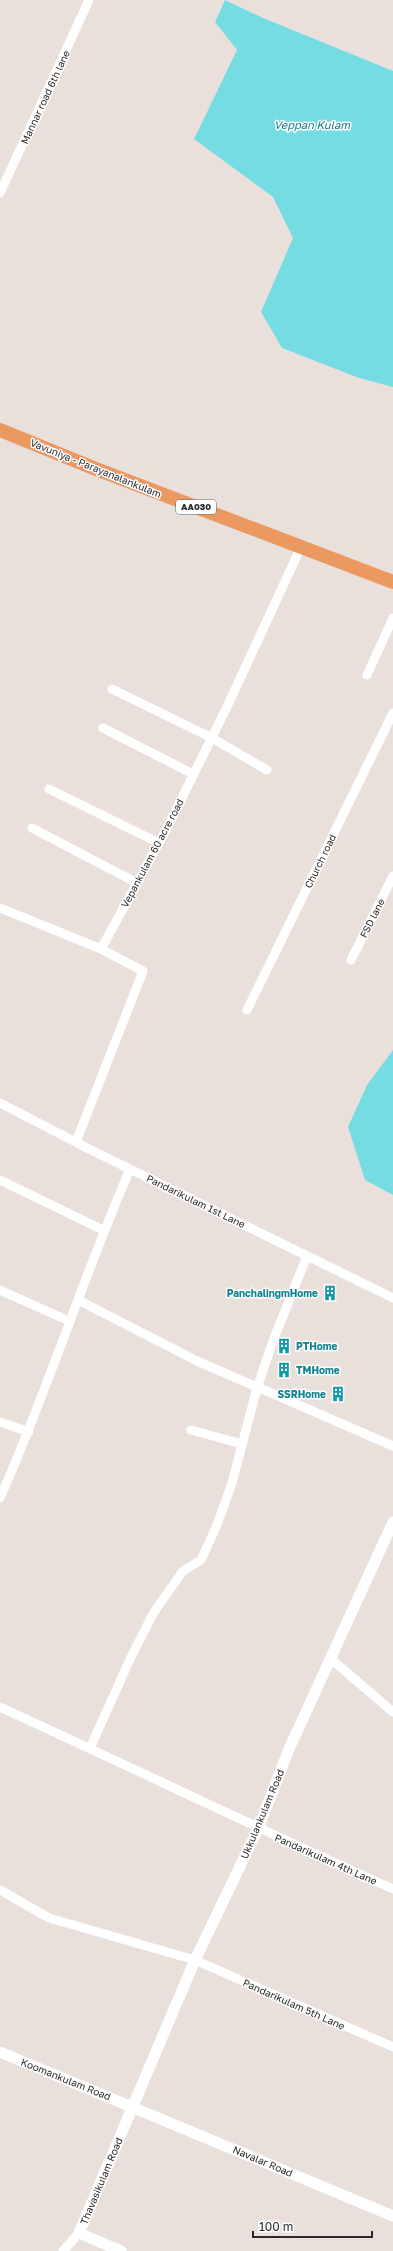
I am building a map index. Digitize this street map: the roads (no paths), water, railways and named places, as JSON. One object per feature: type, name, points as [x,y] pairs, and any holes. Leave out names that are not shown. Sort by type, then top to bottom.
[{"type":"highway","name":"Vavuniya - Parayanalankulam","points":[[0,430],[96,470],[393,582]]},
{"type":"street","name":"Mannar road 6th lane","points":[[0,193],[89,0]]},
{"type":"street","name":"Vepankulam 60 acre road","points":[[101,949],[159,843],[212,738],[301,548]]},
{"type":"street","points":[[367,675],[393,618]]},
{"type":"street","points":[[112,689],[212,738],[267,770]]},
{"type":"street","name":"Church road","points":[[247,1010],[393,713]]},
{"type":"street","points":[[103,728],[193,774]]},
{"type":"street","points":[[49,789],[159,843]]},
{"type":"street","points":[[32,828],[137,883]]},
{"type":"street","name":"FSD lane","points":[[351,960],[393,876]]},
{"type":"street","points":[[0,908],[101,949],[143,971],[76,1142]]},
{"type":"street","name":"Pandarikulam 1st Lane","points":[[0,1103],[393,1298]]},
{"type":"street","points":[[0,1498],[29,1432],[103,1230],[130,1168]]},
{"type":"street","points":[[0,1180],[103,1230]]},
{"type":"street","points":[[90,1748],[131,1657],[154,1612],[183,1571],[201,1560],[230,1490],[257,1388],[273,1341],[307,1256]]},
{"type":"street","points":[[0,1290],[69,1321]]},
{"type":"street","points":[[78,1300],[197,1361],[393,1446]]},
{"type":"street","points":[[0,1422],[29,1432]]},
{"type":"street","points":[[191,1430],[242,1444]]},
{"type":"street","name":"Ukkulankulam Road","points":[[133,2107],[195,1960],[258,1829],[289,1749],[393,1522]]},
{"type":"street","points":[[331,1659],[393,1712]]},
{"type":"street","name":"Pandarikulam 4th Lane","points":[[0,1706],[258,1829],[393,1889]]},
{"type":"street","name":"Pandarikulam 5th Lane","points":[[0,1890],[49,1918],[195,1960],[393,2047]]},
{"type":"street","name":"Koomankulam Road","points":[[0,2052],[133,2107]]},
{"type":"street","name":"Navalar Road","points":[[133,2107],[393,2216]]},
{"type":"street","name":"Thavasikulam Road","points":[[63,2251],[79,2232],[133,2107]]},
{"type":"street","points":[[79,2232],[121,2251]]},
{"type":"water","name":"Veppan Kulam","points":[[225,0],[263,18],[393,71],[393,387],[359,378],[282,348],[261,312],[293,238],[273,197],[194,139],[237,50],[215,22]]},
{"type":"water","points":[[393,1050],[393,1195],[365,1180],[348,1127],[367,1085]]},
{"type":"place","name":"PanchalingmHome","points":[[330,1293]]},
{"type":"place","name":"PTHome","points":[[284,1346]]},
{"type":"place","name":"TMHome","points":[[284,1370]]},
{"type":"place","name":"SSRHome","points":[[338,1394]]}]
